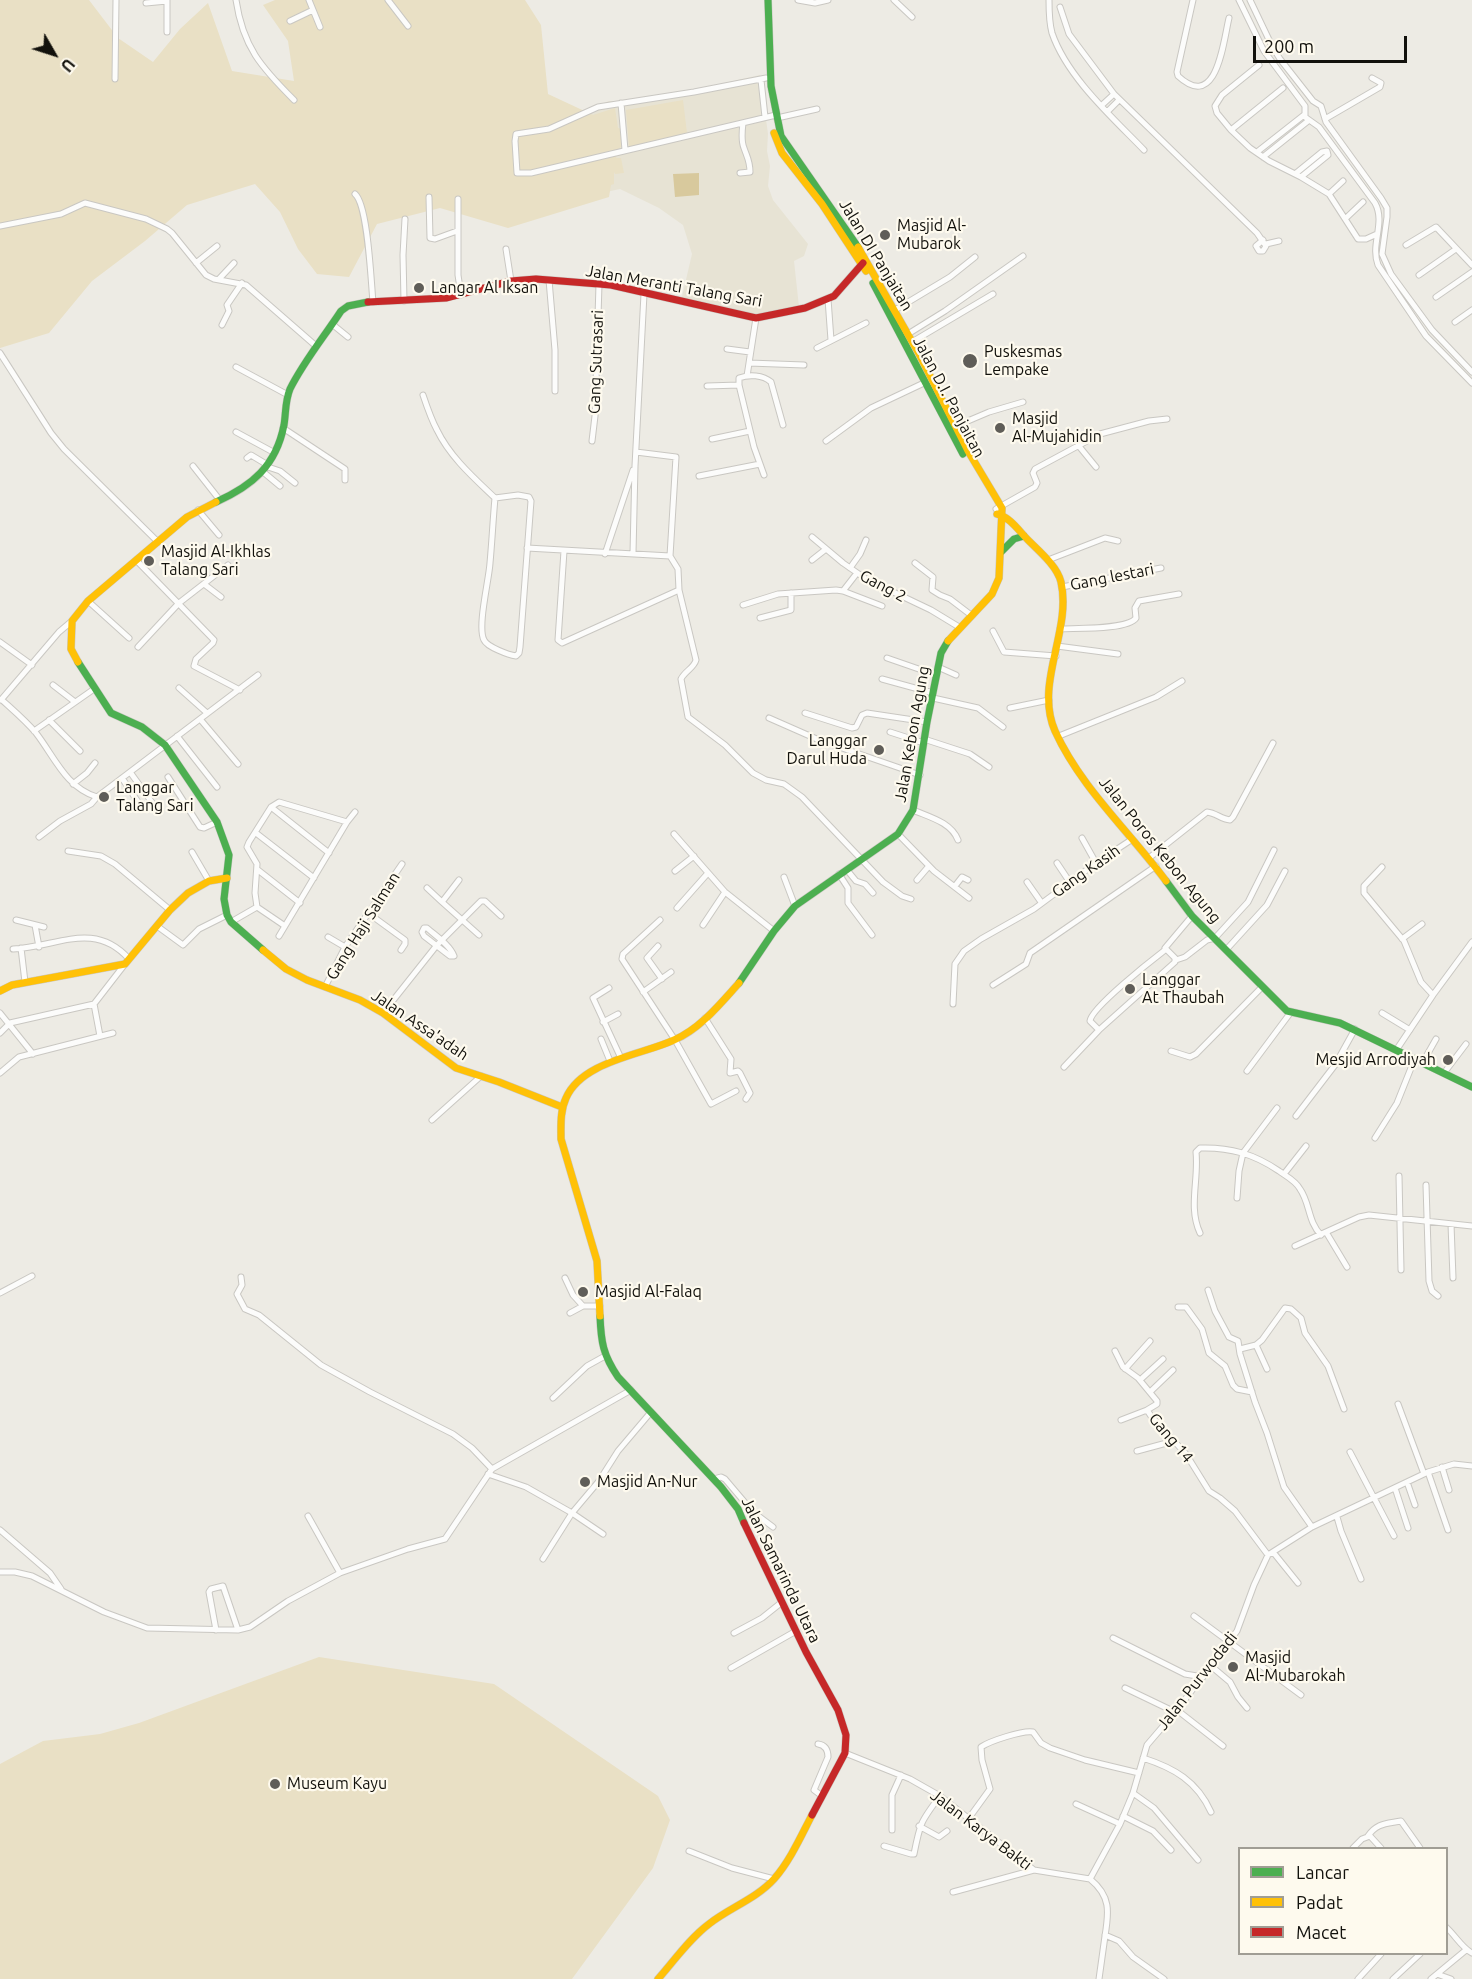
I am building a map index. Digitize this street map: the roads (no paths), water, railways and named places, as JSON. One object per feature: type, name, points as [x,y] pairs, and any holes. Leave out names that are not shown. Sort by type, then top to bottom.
[{"type":"main road","points":[[762,0],[763,79],[766,100],[772,117]]},
{"type":"main road","name":"Jalan DI Panjaitan","points":[[768,0],[772,117],[791,152],[822,192],[895,310],[912,342],[915,354],[956,426],[999,511]]},
{"type":"main road","name":"Jalan Meranti Talang Sari","points":[[72,621],[88,601],[198,510],[247,485],[265,467],[283,428],[288,395],[316,346],[341,311],[353,303],[461,296],[511,281],[526,279],[599,284],[756,318],[778,315],[828,299],[837,294],[864,261]]},
{"type":"main road","name":"Jalan D.I. Panjaitan","points":[[864,261],[915,354],[926,382],[963,453],[999,511]]},
{"type":"main road","name":"Jalan Kebon Agung","points":[[562,1107],[578,1083],[610,1061],[675,1040],[705,1018],[741,981],[774,931],[795,906],[898,834],[913,810],[927,722],[937,671],[945,646],[959,627],[986,601],[997,586],[1001,536],[999,511]]},
{"type":"main road","name":"Jalan Poros Kebon Agung","points":[[999,511],[1048,560],[1059,575],[1062,587],[1062,609],[1049,689],[1050,714],[1059,736],[1085,779],[1120,827],[1156,866],[1192,916],[1284,1009],[1355,1029],[1472,1088]]},
{"type":"main road","points":[[1000,552],[1014,539],[1024,536]]},
{"type":"main road","points":[[0,991],[25,982],[127,961],[170,910],[188,893],[209,881],[227,878],[229,855],[216,822],[165,745],[142,727],[112,714],[94,689],[71,651],[72,621]]},
{"type":"main road","name":"Jalan Assa'adah","points":[[227,878],[224,899],[231,922],[286,969],[383,1013],[456,1068],[562,1107]]},
{"type":"main road","name":"Jalan Samarinda Utara","points":[[562,1107],[561,1139],[597,1261],[600,1339],[605,1356],[610,1367],[714,1479],[738,1509],[796,1631],[838,1710],[846,1735],[845,1753]]},
{"type":"main road","points":[[658,1979],[699,1932],[711,1922],[747,1902],[774,1879],[795,1848],[845,1753]]},
{"type":"street","points":[[115,79],[116,0]]},
{"type":"street","points":[[236,0],[243,34],[254,55],[264,69],[294,100]]},
{"type":"street","points":[[309,0],[320,27]]},
{"type":"street","points":[[388,0],[408,26]]},
{"type":"street","points":[[798,0],[815,3],[828,0]]},
{"type":"street","points":[[894,0],[912,17]]},
{"type":"street","points":[[1049,0],[1050,23],[1061,52],[1073,72],[1144,150]]},
{"type":"street","points":[[1193,0],[1177,72],[1178,76],[1189,85],[1200,87],[1205,85],[1215,74],[1229,18]]},
{"type":"street","points":[[1239,0],[1264,51],[1305,106],[1304,115],[1257,153]]},
{"type":"street","points":[[1250,0],[1272,46],[1313,101],[1321,106],[1324,117],[1387,208],[1382,254],[1389,276],[1426,336],[1472,382]]},
{"type":"street","points":[[146,3],[166,1],[167,32]]},
{"type":"street","points":[[1060,7],[1069,34],[1119,100],[1264,242],[1279,241]]},
{"type":"street","points":[[290,21],[313,10]]},
{"type":"street","points":[[1259,65],[1217,101],[1215,106],[1217,112],[1231,130],[1257,153],[1329,194],[1361,240],[1377,234]]},
{"type":"street","points":[[1263,157],[1311,122],[1319,120],[1380,87],[1381,83],[1372,78]]},
{"type":"street","points":[[763,79],[598,107],[549,129],[516,134],[517,173],[531,173],[743,123],[817,109]]},
{"type":"street","points":[[1231,130],[1283,88]]},
{"type":"street","points":[[1102,105],[1114,94]]},
{"type":"street","points":[[1108,111],[1119,100]]},
{"type":"street","points":[[1305,106],[1313,101]]},
{"type":"street","points":[[621,103],[625,150]]},
{"type":"street","points":[[1304,115],[1319,127],[1375,203],[1380,216],[1375,258],[1432,330],[1472,372]]},
{"type":"street","points":[[740,173],[750,172],[748,154],[744,149],[743,123]]},
{"type":"street","points":[[1295,174],[1322,152],[1327,151],[1328,155],[1301,177]]},
{"type":"street","points":[[1329,194],[1343,181]]},
{"type":"street","points":[[355,195],[360,200],[365,223],[373,302]]},
{"type":"street","points":[[429,197],[430,238],[435,239],[457,231]]},
{"type":"street","points":[[458,199],[458,275],[461,296]]},
{"type":"street","points":[[1346,218],[1363,202]]},
{"type":"street","points":[[0,226],[61,214],[85,203],[146,219],[167,229],[206,275],[242,283],[316,346]]},
{"type":"street","points":[[404,301],[405,219]]},
{"type":"street","points":[[1406,245],[1436,227],[1472,265]]},
{"type":"street","points":[[196,263],[217,246]]},
{"type":"street","points":[[506,249],[511,281]]},
{"type":"street","points":[[1419,275],[1456,249]]},
{"type":"street","points":[[908,334],[940,315],[1023,256]]},
{"type":"street","points":[[895,310],[950,277],[975,257]]},
{"type":"street","points":[[219,279],[234,263]]},
{"type":"street","points":[[1436,297],[1472,273]]},
{"type":"street","points":[[549,280],[555,350],[555,391]]},
{"type":"street","points":[[222,325],[229,311],[226,305],[242,283]]},
{"type":"street","name":"Gang Sutrasari","points":[[592,441],[595,416],[599,284]]},
{"type":"street","points":[[633,553],[644,294]]},
{"type":"street","points":[[912,342],[985,301],[993,294]]},
{"type":"street","points":[[828,299],[831,340]]},
{"type":"street","points":[[1455,322],[1472,310]]},
{"type":"street","points":[[747,376],[756,318]]},
{"type":"street","points":[[817,348],[866,323]]},
{"type":"street","points":[[332,324],[348,337]]},
{"type":"street","points":[[727,349],[750,352]]},
{"type":"street","points":[[0,353],[51,433],[64,449],[158,542]]},
{"type":"street","points":[[748,363],[804,365]]},
{"type":"street","points":[[237,367],[288,395]]},
{"type":"street","points":[[764,474],[750,431],[739,378],[763,377],[771,382],[783,425]]},
{"type":"street","points":[[826,441],[871,408],[926,382]]},
{"type":"street","points":[[707,386],[739,385]]},
{"type":"street","points":[[423,395],[435,428],[445,445],[495,498],[483,637],[485,643],[507,655],[516,656],[519,653],[531,501],[529,497],[518,495],[495,498]]},
{"type":"street","points":[[956,426],[989,412],[1023,402]]},
{"type":"street","points":[[999,511],[1036,486],[1037,481],[1033,473],[1035,469],[1078,445],[1100,434],[1149,421],[1167,419]]},
{"type":"street","points":[[283,428],[345,469],[345,480]]},
{"type":"street","points":[[712,439],[750,431]]},
{"type":"street","points":[[236,432],[273,452]]},
{"type":"street","points":[[1078,445],[1096,467]]},
{"type":"street","points":[[636,452],[669,454],[676,457],[670,556],[678,569],[679,590],[696,660],[681,679],[688,717],[711,733],[753,773],[766,780],[784,784],[802,797],[827,821],[861,860],[897,893],[911,899]]},
{"type":"street","points":[[247,458],[254,456],[280,486]]},
{"type":"street","points":[[699,476],[760,464]]},
{"type":"street","points":[[193,466],[219,499]]},
{"type":"street","points":[[605,554],[635,466]]},
{"type":"street","points":[[265,467],[279,471],[295,483]]},
{"type":"street","points":[[198,510],[219,535]]},
{"type":"street","name":"Gang 2","points":[[812,537],[874,584],[931,610],[959,627]]},
{"type":"street","points":[[1048,560],[1105,538],[1118,541]]},
{"type":"street","points":[[850,568],[866,540]]},
{"type":"street","points":[[528,548],[670,556]]},
{"type":"street","points":[[812,560],[825,549]]},
{"type":"street","points":[[564,551],[558,640],[562,643],[679,590]]},
{"type":"street","points":[[136,560],[214,640],[196,659],[195,666],[240,690]]},
{"type":"street","points":[[915,562],[933,577],[932,590],[950,598],[971,615]]},
{"type":"street","points":[[138,647],[179,603],[228,565]]},
{"type":"street","name":"Gang lestari","points":[[1062,587],[1161,568]]},
{"type":"street","points":[[843,591],[857,573]]},
{"type":"street","points":[[204,584],[221,597]]},
{"type":"street","points":[[743,606],[778,594],[843,591],[882,606]]},
{"type":"street","points":[[760,618],[791,610],[791,593]]},
{"type":"street","points":[[1059,629],[1098,628],[1131,623],[1136,618],[1135,607],[1139,601],[1179,594]]},
{"type":"street","points":[[88,601],[129,638]]},
{"type":"street","points":[[72,621],[64,627],[1,700],[34,731],[73,783],[96,797]]},
{"type":"street","points":[[993,631],[1004,652],[1056,656]]},
{"type":"street","points":[[0,642],[32,665]]},
{"type":"street","points":[[1057,646],[1118,654]]},
{"type":"street","points":[[887,658],[957,675]]},
{"type":"street","points":[[39,837],[91,804],[96,797],[258,675]]},
{"type":"street","points":[[882,679],[978,708],[1004,727]]},
{"type":"street","points":[[1059,736],[1155,697],[1182,681]]},
{"type":"street","points":[[53,685],[75,702]]},
{"type":"street","points":[[179,688],[207,713]]},
{"type":"street","points":[[34,731],[94,689]]},
{"type":"street","points":[[1010,708],[1049,700]]},
{"type":"street","points":[[804,713],[852,728],[856,727],[864,713],[927,722]]},
{"type":"street","points":[[769,718],[819,740],[920,775]]},
{"type":"street","points":[[200,719],[238,764]]},
{"type":"street","points":[[49,720],[80,750]]},
{"type":"street","points":[[890,732],[966,752],[989,767]]},
{"type":"street","points":[[177,736],[218,786]]},
{"type":"street","points":[[1149,858],[1207,812],[1230,820],[1274,743]]},
{"type":"street","points":[[73,783],[95,763]]},
{"type":"street","points":[[130,772],[156,808]]},
{"type":"street","points":[[168,777],[200,827],[204,828],[216,822]]},
{"type":"street","points":[[122,778],[142,808]]},
{"type":"street","points":[[285,926],[257,907],[255,893],[258,870],[247,847],[271,807],[281,802],[347,822]]},
{"type":"street","points":[[271,807],[329,853]]},
{"type":"street","points":[[913,810],[949,827],[958,840]]},
{"type":"street","points":[[279,936],[355,812]]},
{"type":"street","points":[[256,833],[314,878]]},
{"type":"street","points":[[674,834],[725,892],[774,931]]},
{"type":"street","points":[[898,834],[939,876],[969,898]]},
{"type":"street","points":[[1082,838],[1096,862]]},
{"type":"street","name":"Gang Kasih","points":[[953,1004],[954,973],[960,956],[971,946],[1024,915],[1096,862],[1131,840]]},
{"type":"street","points":[[68,850],[90,853],[108,860],[170,910]]},
{"type":"street","points":[[1064,1067],[1099,1030],[1176,960],[1185,957],[1207,940],[1215,938],[1251,898],[1274,850]]},
{"type":"street","points":[[192,852],[209,881]]},
{"type":"street","points":[[675,871],[694,856]]},
{"type":"street","points":[[1057,863],[1070,881]]},
{"type":"street","name":"Gang Haji Salman","points":[[325,987],[345,947],[402,864]]},
{"type":"street","points":[[916,880],[929,866]]},
{"type":"street","points":[[993,985],[1026,964],[1030,953],[1156,866]]},
{"type":"street","points":[[1382,867],[1363,890],[1402,939],[1421,982],[1433,995]]},
{"type":"street","points":[[258,870],[300,903]]},
{"type":"street","points":[[847,870],[856,881],[865,884],[873,893]]},
{"type":"street","points":[[1226,950],[1267,905],[1285,871]]},
{"type":"street","points":[[677,908],[708,873]]},
{"type":"street","points":[[839,874],[848,888],[848,903],[872,935]]},
{"type":"street","points":[[784,877],[795,906]]},
{"type":"street","points":[[955,886],[962,878],[968,880]]},
{"type":"street","points":[[442,902],[459,880]]},
{"type":"street","points":[[1027,882],[1041,902]]},
{"type":"street","points":[[427,888],[479,936]]},
{"type":"street","points":[[703,925],[725,892]]},
{"type":"street","points":[[383,1013],[439,943],[483,900],[501,916]]},
{"type":"street","points":[[231,922],[257,907]]},
{"type":"street","points":[[368,913],[405,940],[400,950]]},
{"type":"street","points":[[157,926],[183,945],[200,929],[227,915]]},
{"type":"street","points":[[1099,1030],[1090,1021],[1090,1017],[1165,950],[1192,916]]},
{"type":"street","points":[[16,920],[44,927]]},
{"type":"street","points":[[660,920],[622,956],[623,962],[675,1040],[711,1104],[736,1091]]},
{"type":"street","points":[[1402,939],[1422,924]]},
{"type":"street","points":[[35,926],[39,946]]},
{"type":"street","points":[[0,1033],[10,1023],[94,1004],[127,961],[110,943],[84,937],[13,949]]},
{"type":"street","points":[[328,937],[345,947]]},
{"type":"street","points":[[1397,1049],[1472,942]]},
{"type":"street","points":[[658,946],[647,958],[662,979]]},
{"type":"street","points":[[21,948],[25,982]]},
{"type":"street","points":[[1165,950],[1176,960]]},
{"type":"street","points":[[643,992],[671,972]]},
{"type":"street","points":[[1171,1051],[1190,1058],[1196,1054],[1262,987]]},
{"type":"street","points":[[593,998],[609,988]]},
{"type":"street","points":[[590,991],[620,1056]]},
{"type":"street","points":[[94,1004],[100,1036]]},
{"type":"street","points":[[1247,1071],[1291,1012]]},
{"type":"street","points":[[0,1013],[33,1053]]},
{"type":"street","points":[[1382,1013],[1410,1030]]},
{"type":"street","points":[[603,1022],[618,1014]]},
{"type":"street","points":[[705,1018],[731,1059],[730,1073],[739,1071],[742,1076],[750,1094],[746,1099]]},
{"type":"street","points":[[1296,1116],[1335,1065],[1355,1029]]},
{"type":"street","points":[[0,1073],[16,1058],[113,1033]]},
{"type":"street","points":[[602,1039],[610,1061]]},
{"type":"street","points":[[1423,1062],[1436,1039]]},
{"type":"street","points":[[1444,1073],[1466,1044]]},
{"type":"street","points":[[1375,1138],[1397,1103],[1415,1058]]},
{"type":"street","points":[[432,1120],[481,1076]]},
{"type":"street","points":[[1237,1198],[1243,1153],[1277,1108]]},
{"type":"street","points":[[1284,1174],[1306,1146]]},
{"type":"street","points":[[1200,1233],[1196,1224],[1194,1205],[1196,1152],[1200,1148],[1221,1147],[1255,1157],[1284,1174],[1301,1189],[1313,1226],[1324,1234],[1347,1267]]},
{"type":"street","points":[[1399,1176],[1401,1270]]},
{"type":"street","points":[[1426,1185],[1429,1281],[1432,1291],[1438,1296]]},
{"type":"street","points":[[1295,1246],[1359,1217],[1369,1215],[1472,1226]]},
{"type":"street","points":[[1451,1224],[1453,1278]]},
{"type":"street","points":[[0,1293],[32,1276]]},
{"type":"street","points":[[241,1278],[242,1285],[237,1294],[245,1309],[259,1315],[321,1365],[453,1434],[472,1448],[490,1472],[525,1486],[603,1534]]},
{"type":"street","points":[[565,1278],[573,1295],[583,1306]]},
{"type":"street","points":[[1208,1290],[1225,1331],[1230,1338],[1237,1339],[1286,1493],[1312,1527]]},
{"type":"street","points":[[570,1313],[583,1306],[600,1306]]},
{"type":"street","points":[[1178,1307],[1186,1307],[1198,1321],[1209,1353],[1225,1366],[1233,1385],[1237,1389],[1252,1392]]},
{"type":"street","points":[[1240,1349],[1256,1345],[1285,1308],[1291,1309],[1301,1318],[1305,1333],[1328,1366],[1344,1409]]},
{"type":"street","points":[[1125,1369],[1150,1341]]},
{"type":"street","points":[[1256,1345],[1267,1369]]},
{"type":"street","name":"Gang 14","points":[[1116,1351],[1125,1369],[1140,1380],[1158,1403],[1147,1410],[1189,1459],[1209,1491],[1235,1511],[1298,1583]]},
{"type":"street","points":[[554,1398],[587,1366],[605,1356]]},
{"type":"street","points":[[1140,1380],[1163,1359]]},
{"type":"street","points":[[1150,1392],[1173,1370]]},
{"type":"street","points":[[0,1572],[15,1572],[32,1576],[62,1589],[93,1607],[147,1628],[238,1630],[250,1627],[288,1601],[340,1574],[408,1549],[446,1539],[490,1472],[631,1390]]},
{"type":"street","points":[[1398,1404],[1448,1530]]},
{"type":"street","points":[[1120,1420],[1147,1410]]},
{"type":"street","points":[[543,1559],[572,1513],[595,1486],[618,1451],[651,1412]]},
{"type":"street","points":[[1137,1451],[1174,1441]]},
{"type":"street","points":[[1350,1452],[1394,1536]]},
{"type":"street","points":[[1271,1553],[1312,1527],[1426,1473],[1454,1464],[1472,1466]]},
{"type":"street","points":[[1442,1467],[1449,1490]]},
{"type":"street","points":[[714,1479],[722,1477],[725,1479],[753,1512],[773,1527]]},
{"type":"street","points":[[1407,1482],[1415,1505]]},
{"type":"street","points":[[1395,1488],[1408,1528]]},
{"type":"street","points":[[308,1516],[340,1574]]},
{"type":"street","points":[[1337,1517],[1361,1579]]},
{"type":"street","points":[[0,1530],[50,1573],[62,1589]]},
{"type":"street","name":"Jalan Purwodadi","points":[[1090,1879],[1120,1824],[1149,1742],[1230,1642],[1240,1626],[1254,1585],[1271,1553]]},
{"type":"street","points":[[216,1630],[209,1592],[211,1589],[223,1586],[238,1630]]},
{"type":"street","points":[[734,1633],[762,1618],[782,1602]]},
{"type":"street","points":[[1194,1616],[1301,1695]]},
{"type":"street","points":[[731,1668],[796,1631]]},
{"type":"street","points":[[1113,1638],[1185,1674],[1203,1677]]},
{"type":"street","points":[[1211,1666],[1230,1682],[1247,1708]]},
{"type":"street","points":[[1125,1688],[1176,1711],[1222,1746]]},
{"type":"street","points":[[969,1818],[990,1789],[982,1760],[981,1746],[992,1741],[1033,1732],[1041,1743],[1050,1748],[1085,1760],[1139,1773]]},
{"type":"street","points":[[818,1744],[823,1746],[828,1753],[814,1790],[822,1796]]},
{"type":"street","name":"Jalan Karya Bakti","points":[[845,1753],[901,1775],[940,1796],[1034,1870],[1090,1879]]},
{"type":"street","points":[[1143,1758],[1191,1782],[1203,1794],[1211,1812]]},
{"type":"street","points":[[892,1830],[892,1795],[901,1775]]},
{"type":"street","points":[[1132,1793],[1154,1808],[1198,1860]]},
{"type":"street","points":[[884,1846],[914,1854],[919,1826],[940,1796]]},
{"type":"street","points":[[1076,1804],[1120,1824]]},
{"type":"street","points":[[1123,1816],[1153,1831],[1171,1850]]},
{"type":"street","points":[[1354,1847],[1381,1823],[1401,1821],[1419,1847]]},
{"type":"street","points":[[919,1826],[939,1837],[947,1831]]},
{"type":"street","points":[[1368,1836],[1373,1837],[1380,1847]]},
{"type":"street","points":[[689,1851],[732,1868],[774,1879]]},
{"type":"street","points":[[953,1892],[1034,1870]]},
{"type":"street","points":[[1090,1879],[1097,1885],[1108,1905],[1109,1916],[1099,1979]]},
{"type":"street","points":[[1431,1979],[1469,1951],[1448,1929]]},
{"type":"street","points":[[1105,1935],[1118,1940],[1133,1957],[1164,1979]]},
{"type":"street","points":[[1359,1978],[1379,1955]]},
{"type":"street","points":[[1393,1979],[1418,1955]]},
{"type":"street","points":[[1437,1974],[1451,1979]]},
{"type":"place","name":"Masjid Al- Mubarok","points":[[885,235]]},
{"type":"place","name":"Langar Al Iksan","points":[[419,288]]},
{"type":"place","name":"Puskesmas Lempake","points":[[970,361]]},
{"type":"place","name":"Masjid Al-Mujahidin","points":[[1000,428]]},
{"type":"place","name":"Masjid Al-Ikhlas Talang Sari","points":[[149,561]]},
{"type":"place","name":"Langgar Darul Huda","points":[[879,750]]},
{"type":"place","name":"Langgar Talang Sari","points":[[104,797]]},
{"type":"place","name":"Langgar At Thaubah","points":[[1130,989]]},
{"type":"place","name":"Mesjid Arrodiyah","points":[[1448,1060]]},
{"type":"place","name":"Masjid Al-Falaq","points":[[583,1292]]},
{"type":"place","name":"Masjid An-Nur","points":[[585,1482]]},
{"type":"place","name":"Masjid Al-Mubarokah","points":[[1233,1667]]},
{"type":"place","name":"Museum Kayu","points":[[275,1784]]}]
